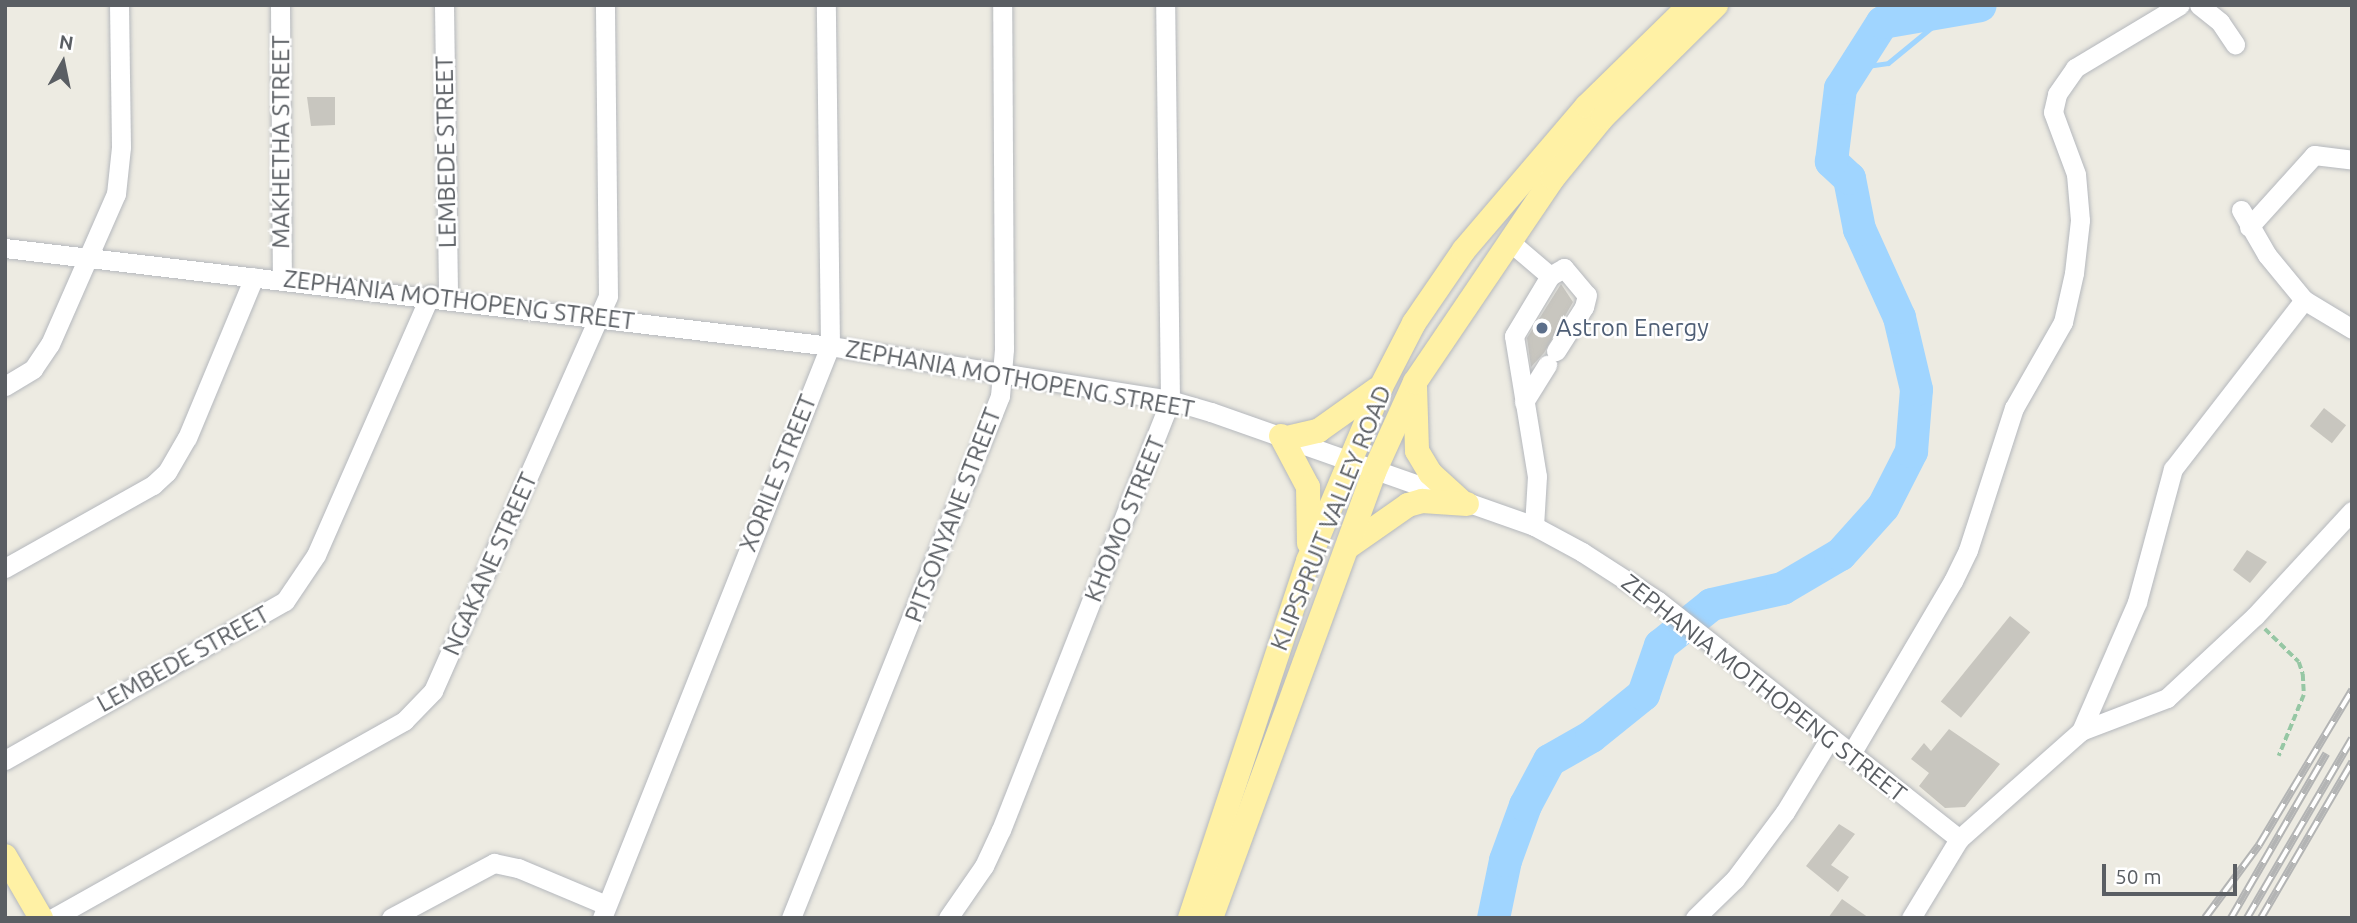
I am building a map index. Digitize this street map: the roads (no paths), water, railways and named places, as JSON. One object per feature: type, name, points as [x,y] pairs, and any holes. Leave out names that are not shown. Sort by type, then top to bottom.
[{"type":"main road","name":"KLIPSPRUIT VALLEY ROAD","points":[[1190,918],[1308,561],[1347,463],[1381,387],[1414,323],[1464,250],[1587,106],[1690,5]]},
{"type":"main road","name":"KLIPSPRUIT VALLEY ROAD","points":[[1210,918],[1374,472],[1415,382],[1509,241],[1602,117],[1716,5]]},
{"type":"main road","points":[[1415,382],[1417,451],[1430,473],[1464,503]]},
{"type":"main road","points":[[1308,561],[1307,487],[1284,437],[1329,425],[1381,387]]},
{"type":"main road","points":[[1347,548],[1408,505],[1422,501],[1464,503]]},
{"type":"main road","points":[[5,856],[41,918]]},
{"type":"street","points":[[5,386],[33,369],[42,356],[116,194],[120,172],[119,5]]},
{"type":"street","name":"MAKHETHA STREET","points":[[280,5],[282,278]]},
{"type":"street","name":"LEMBEDE STREET","points":[[5,760],[285,601],[316,555],[439,297],[444,5]]},
{"type":"street","name":"NGAKANE STREET","points":[[53,918],[418,710],[433,691],[602,317],[608,296],[605,5]]},
{"type":"street","name":"XORILE STREET","points":[[604,912],[830,346],[826,5]]},
{"type":"street","name":"PITSONYANE STREET","points":[[791,918],[994,417],[1003,374],[1002,5]]},
{"type":"street","name":"KHOMO STREET","points":[[948,918],[984,866],[1000,830],[1170,400],[1165,5]]},
{"type":"street","points":[[1851,754],[1953,582],[1968,551],[2014,408],[2063,322],[2074,273],[2080,220],[2077,174],[2054,119],[2057,93],[2075,68],[2180,5]]},
{"type":"street","points":[[2199,5],[2220,22],[2235,44]]},
{"type":"street","points":[[2352,160],[2314,155],[2245,218],[2304,300],[2352,329]]},
{"type":"street","points":[[1509,241],[1550,276]]},
{"type":"street","name":"ZEPHANIA MOTHOPENG STREET","points":[[5,248],[282,278],[830,346],[1170,400],[1284,437],[1347,463],[1534,526],[1658,601],[1959,839]]},
{"type":"street","points":[[1524,402],[1584,307],[1587,295],[1564,268],[1550,276],[1514,336],[1521,357],[1524,402],[1537,476],[1534,526]]},
{"type":"street","name":"MAKHETHA STREET","points":[[5,568],[153,485],[167,472],[187,438],[254,277]]},
{"type":"street","points":[[2081,731],[2137,602],[2174,468],[2304,300]]},
{"type":"street","points":[[1911,918],[1959,839],[2081,731],[2167,698],[2255,616],[2352,511]]},
{"type":"street","points":[[1695,918],[1744,868],[1785,812],[1830,738]]},
{"type":"street","points":[[391,918],[494,863],[518,868],[604,912]]},
{"type":"waterway","points":[[1493,918],[1505,860],[1525,805],[1549,760],[1591,736],[1643,694],[1660,645],[1711,604],[1782,588],[1840,554],[1883,506],[1911,451],[1916,389],[1899,317],[1859,229],[1849,178],[1831,161],[1840,88],[1882,22],[1980,5]]},
{"type":"waterway","points":[[1853,68],[1888,63],[1950,12]]},
{"type":"railway","points":[[2205,918],[2259,845],[2352,690]]},
{"type":"railway","points":[[2247,918],[2352,738]]},
{"type":"railway","points":[[2231,918],[2326,754]]},
{"type":"railway","points":[[2261,918],[2352,762]]},
{"type":"place","name":"Astron Energy","points":[[1542,328]]}]
